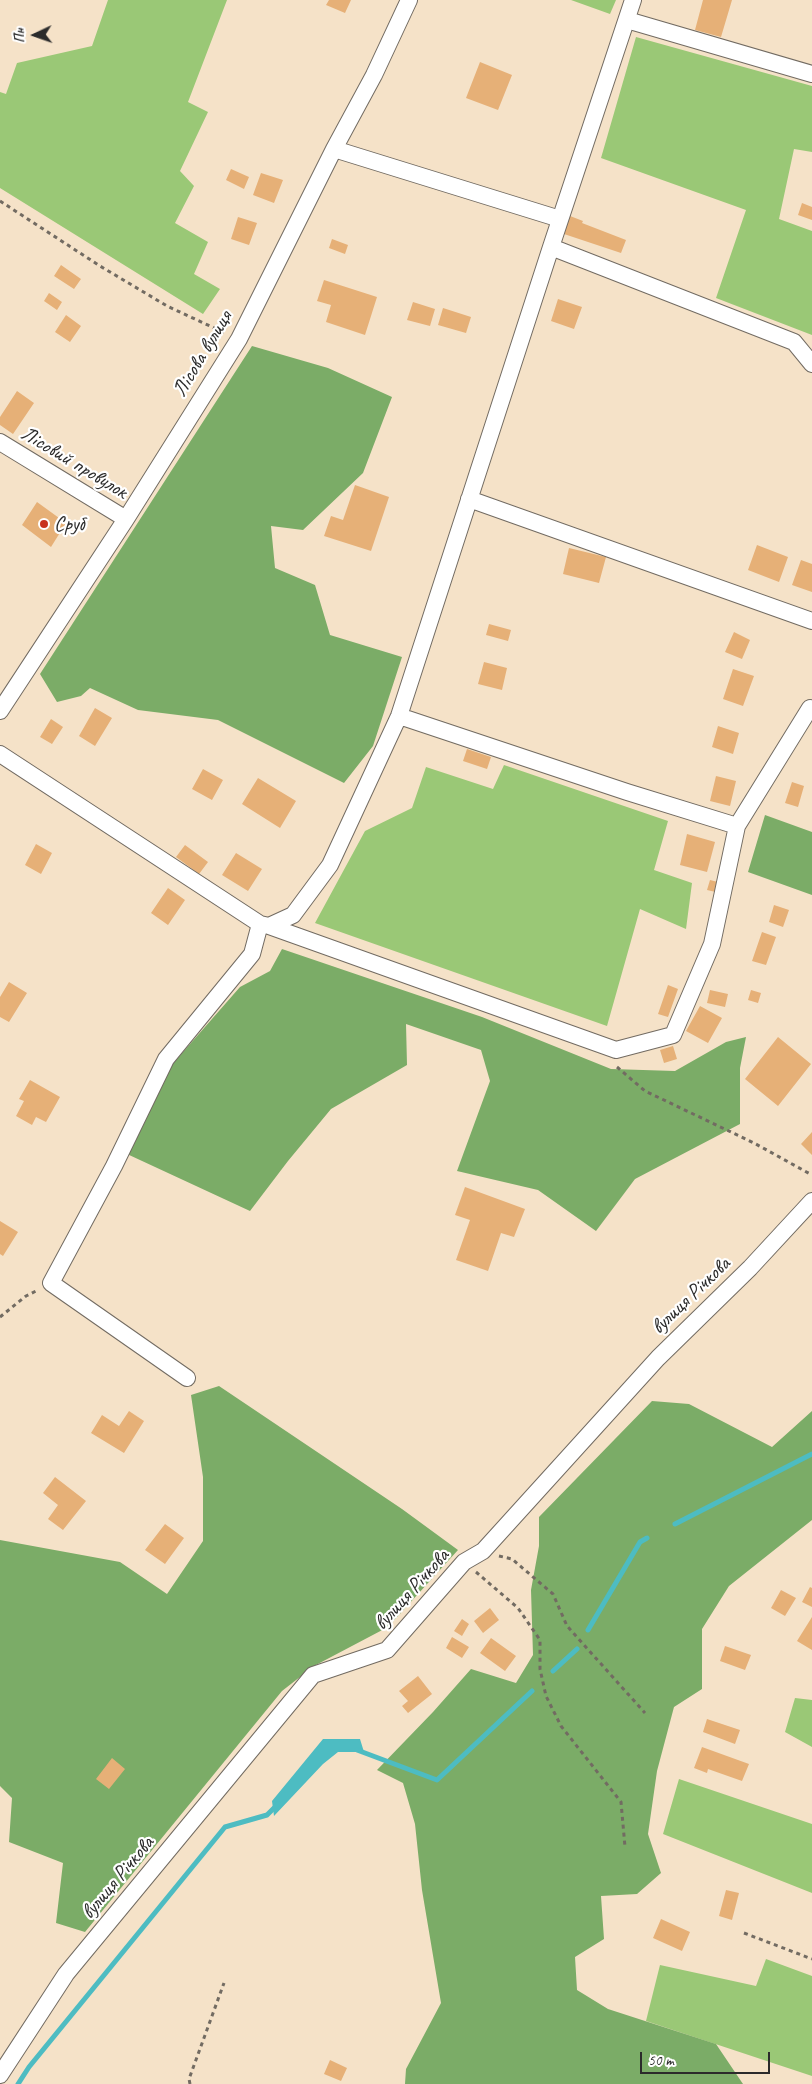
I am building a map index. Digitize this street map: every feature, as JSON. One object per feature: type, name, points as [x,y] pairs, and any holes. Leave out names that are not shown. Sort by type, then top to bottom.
[{"type":"street","name":"Лісова вулиця","points":[[0,711],[126,519],[239,340],[334,149],[374,75],[409,0]]},
{"type":"street","points":[[186,1378],[50,1283],[114,1166],[166,1059],[252,954],[265,925],[294,915],[330,865],[399,716],[633,0]]},
{"type":"street","points":[[627,20],[812,74]]},
{"type":"street","points":[[334,149],[560,219]]},
{"type":"street","points":[[551,247],[794,342],[812,364]]},
{"type":"street","name":"Лісовий провулок","points":[[0,442],[126,519]]},
{"type":"street","points":[[469,499],[812,621]]},
{"type":"street","points":[[0,754],[265,925],[616,1050],[673,1036],[712,944],[736,826],[810,708]]},
{"type":"street","points":[[399,716],[736,826]]},
{"type":"street","name":"вулиця Річкова","points":[[0,2075],[66,1974],[313,1675],[386,1650],[464,1562],[483,1551],[658,1358],[750,1268],[812,1201]]},
{"type":"path","points":[[0,201],[100,266],[167,306],[239,340]]},
{"type":"path","points":[[610,1061],[645,1091],[754,1143],[812,1175]]},
{"type":"path","points":[[0,1317],[26,1296],[50,1283]]},
{"type":"path","points":[[483,1551],[512,1559],[553,1594],[567,1626],[645,1713]]},
{"type":"path","points":[[464,1562],[518,1608],[540,1640],[540,1669],[546,1696],[561,1726],[621,1802],[625,1847]]},
{"type":"path","points":[[744,1933],[812,1959]]},
{"type":"path","points":[[190,2084],[189,2079],[224,1983]]},
{"type":"green space","points":[[108,0],[227,0],[188,102],[208,112],[180,171],[194,186],[175,223],[208,242],[194,274],[220,289],[203,314],[0,188],[0,92],[6,94],[17,63],[92,46]]},
{"type":"green space","points":[[571,0],[616,0],[610,14]]},
{"type":"green space","points":[[636,37],[812,86],[812,152],[794,149],[779,219],[812,231],[812,335],[716,298],[746,210],[601,158]]},
{"type":"green space","points":[[252,346],[328,368],[392,397],[363,473],[303,530],[271,526],[275,568],[315,585],[330,635],[402,657],[373,746],[344,783],[218,720],[138,710],[90,688],[81,696],[57,702],[40,674]]},
{"type":"green space","points":[[504,765],[668,821],[654,870],[692,883],[686,929],[640,909],[607,1026],[315,923],[365,831],[412,808],[426,767],[493,789]]},
{"type":"green space","points":[[765,815],[812,832],[812,895],[748,872]]},
{"type":"green space","points":[[282,949],[482,1017],[611,1069],[675,1071],[726,1042],[746,1037],[740,1068],[740,1124],[635,1179],[596,1231],[538,1190],[457,1171],[490,1081],[481,1050],[406,1024],[407,1065],[331,1109],[250,1211],[127,1154],[155,1084],[240,987],[270,971]]},
{"type":"green space","points":[[219,1386],[402,1509],[458,1550],[388,1627],[314,1666],[282,1691],[85,1932],[56,1923],[63,1863],[9,1842],[12,1798],[0,1786],[0,1540],[120,1562],[167,1594],[203,1541],[203,1477],[191,1395]]},
{"type":"green space","points":[[652,1401],[689,1404],[772,1447],[812,1411],[812,1520],[729,1586],[702,1629],[702,1689],[674,1707],[657,1771],[648,1834],[661,1873],[637,1894],[601,1896],[604,1939],[575,1957],[577,1990],[608,2009],[716,2044],[743,2084],[405,2084],[406,2069],[441,2003],[422,1890],[415,1824],[403,1783],[377,1770],[471,1669],[516,1683],[533,1655],[531,1590],[539,1546],[539,1517]]},
{"type":"green space","points":[[795,1698],[812,1700],[812,1747],[785,1732]]},
{"type":"green space","points":[[679,1779],[812,1824],[812,1893],[663,1834]]},
{"type":"green space","points":[[766,1959],[812,1976],[812,2076],[646,2021],[660,1965],[756,1986]]},
{"type":"water","points":[[323,1739],[360,1739],[364,1752],[338,1752],[323,1764],[274,1816],[272,1801]]},
{"type":"building","points":[[329,0],[351,0],[345,13],[326,5]]},
{"type":"building","points":[[703,0],[732,0],[721,37],[695,30]]},
{"type":"building","points":[[480,62],[512,75],[498,110],[466,98]]},
{"type":"building","points":[[231,169],[249,177],[244,189],[226,180]]},
{"type":"building","points":[[261,173],[283,180],[274,203],[253,195]]},
{"type":"building","points":[[802,203],[812,207],[812,220],[798,215]]},
{"type":"building","points":[[570,216],[583,221],[582,223],[626,240],[621,253],[564,234]]},
{"type":"building","points":[[238,217],[257,223],[249,245],[231,239]]},
{"type":"building","points":[[332,239],[348,245],[345,254],[329,248]]},
{"type":"building","points":[[61,265],[81,279],[74,289],[54,276]]},
{"type":"building","points":[[324,280],[377,297],[365,335],[326,322],[331,305],[317,301]]},
{"type":"building","points":[[49,293],[62,302],[57,310],[44,301]]},
{"type":"building","points":[[558,299],[582,307],[574,329],[551,321]]},
{"type":"building","points":[[413,302],[435,309],[430,326],[407,320]]},
{"type":"building","points":[[443,308],[471,317],[466,333],[438,325]]},
{"type":"building","points":[[66,315],[81,326],[70,342],[55,332]]},
{"type":"building","points":[[17,391],[34,403],[13,434],[0,425],[0,417]]},
{"type":"building","points":[[355,485],[389,497],[371,551],[324,536],[331,516],[343,520]]},
{"type":"building","name":"Сруб","points":[[37,502],[66,523],[51,547],[22,525]]},
{"type":"building","points":[[757,545],[788,557],[779,582],[748,570]]},
{"type":"building","points":[[569,548],[606,557],[599,583],[563,574]]},
{"type":"building","points":[[801,560],[812,564],[812,592],[792,585]]},
{"type":"building","points":[[489,624],[511,630],[508,641],[486,635]]},
{"type":"building","points":[[734,632],[750,640],[742,659],[725,652]]},
{"type":"building","points":[[484,662],[507,668],[502,690],[478,684]]},
{"type":"building","points":[[733,669],[754,676],[743,706],[723,699]]},
{"type":"building","points":[[95,708],[112,718],[95,746],[79,736]]},
{"type":"building","points":[[51,719],[63,727],[52,744],[40,737]]},
{"type":"building","points":[[718,726],[739,733],[733,754],[712,747]]},
{"type":"building","points":[[467,749],[491,757],[487,769],[463,761]]},
{"type":"building","points":[[203,769],[223,780],[212,800],[192,789]]},
{"type":"building","points":[[716,776],[736,781],[730,806],[710,801]]},
{"type":"building","points":[[258,778],[296,801],[280,828],[242,804]]},
{"type":"building","points":[[792,782],[804,786],[798,807],[785,803]]},
{"type":"building","points":[[687,834],[715,842],[707,872],[680,865]]},
{"type":"building","points":[[36,844],[52,853],[41,874],[25,865]]},
{"type":"building","points":[[185,845],[208,862],[199,874],[176,857]]},
{"type":"building","points":[[236,853],[262,869],[248,891],[222,875]]},
{"type":"building","points":[[710,880],[722,883],[720,893],[707,890]]},
{"type":"building","points":[[168,888],[185,900],[168,925],[151,913]]},
{"type":"building","points":[[774,905],[789,910],[783,927],[769,922]]},
{"type":"building","points":[[762,932],[776,937],[766,965],[752,961]]},
{"type":"building","points":[[9,982],[27,993],[9,1022],[0,1017],[0,997]]},
{"type":"building","points":[[668,985],[678,989],[668,1017],[658,1014]]},
{"type":"building","points":[[710,990],[728,994],[725,1007],[707,1003]]},
{"type":"building","points":[[751,990],[761,993],[758,1003],[748,1000]]},
{"type":"building","points":[[700,1006],[722,1018],[708,1043],[686,1031]]},
{"type":"building","points":[[778,1037],[811,1064],[778,1106],[745,1079]]},
{"type":"building","points":[[673,1046],[677,1059],[664,1063],[660,1050]]},
{"type":"building","points":[[30,1080],[60,1097],[46,1122],[36,1117],[32,1125],[16,1116],[24,1101],[19,1099]]},
{"type":"building","points":[[812,1132],[812,1155],[801,1144]]},
{"type":"building","points":[[465,1187],[525,1209],[514,1237],[501,1233],[488,1271],[456,1260],[470,1220],[455,1215]]},
{"type":"building","points":[[0,1221],[18,1232],[3,1256],[0,1254]]},
{"type":"building","points":[[129,1411],[144,1421],[124,1453],[91,1433],[102,1415],[119,1426]]},
{"type":"building","points":[[55,1477],[86,1501],[63,1530],[48,1519],[58,1505],[43,1493]]},
{"type":"building","points":[[165,1524],[184,1538],[165,1564],[145,1550]]},
{"type":"building","points":[[810,1587],[812,1588],[812,1607],[802,1602]]},
{"type":"building","points":[[781,1590],[796,1598],[785,1616],[771,1608]]},
{"type":"building","points":[[490,1608],[499,1620],[483,1633],[474,1621]]},
{"type":"building","points":[[812,1617],[812,1650],[797,1641]]},
{"type":"building","points":[[462,1619],[469,1624],[462,1636],[454,1631]]},
{"type":"building","points":[[452,1637],[469,1647],[462,1658],[446,1648]]},
{"type":"building","points":[[491,1638],[516,1656],[505,1671],[480,1653]]},
{"type":"building","points":[[725,1646],[751,1655],[745,1670],[720,1661]]},
{"type":"building","points":[[418,1676],[432,1694],[408,1713],[402,1706],[408,1701],[399,1691]]},
{"type":"building","points":[[707,1719],[740,1730],[735,1744],[703,1732]]},
{"type":"building","points":[[702,1747],[749,1764],[742,1781],[708,1769],[707,1773],[694,1768]]},
{"type":"building","points":[[112,1758],[125,1769],[109,1789],[96,1779]]},
{"type":"building","points":[[726,1890],[739,1893],[732,1920],[719,1916]]},
{"type":"building","points":[[661,1919],[690,1932],[682,1951],[653,1938]]},
{"type":"building","points":[[330,2060],[347,2068],[341,2081],[324,2074]]},
{"type":"waterway","points":[[675,1524],[812,1454]]},
{"type":"waterway","points":[[588,1630],[640,1542],[647,1538]]},
{"type":"waterway","points":[[553,1671],[577,1649]]},
{"type":"waterway","points":[[357,1750],[437,1780],[532,1691]]},
{"type":"waterway","points":[[18,2084],[29,2067],[225,1827],[267,1815],[278,1804]]},
{"type":"place","name":"Сруб","points":[[44,524]]}]
